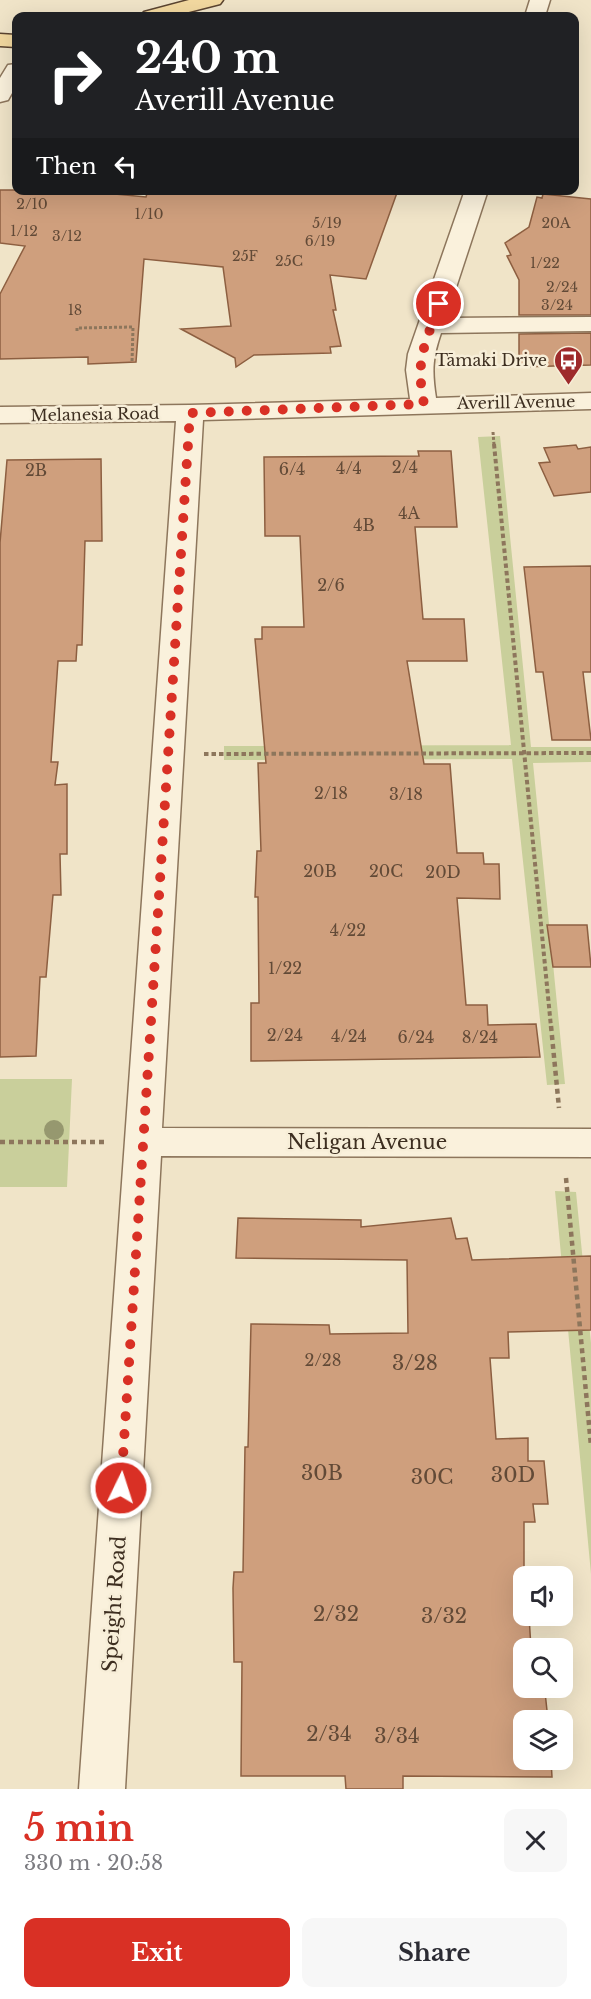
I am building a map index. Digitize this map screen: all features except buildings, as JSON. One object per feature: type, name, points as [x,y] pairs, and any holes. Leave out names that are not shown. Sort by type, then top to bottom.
[{"type":"main road","points":[[166,12],[213,0]]},
{"type":"street","points":[[0,95],[12,76]]},
{"type":"street","points":[[424,404],[420,385],[420,362],[475,195]]},
{"type":"street","points":[[431,326],[591,324]]},
{"type":"street","name":"Averill Avenue","points":[[190,413],[591,400]]},
{"type":"street","name":"Melanesia Road","points":[[0,415],[190,413]]},
{"type":"street","name":"Speight Road","points":[[102,1789],[190,413]]},
{"type":"street","name":"Neligan Avenue","points":[[143,1142],[577,1143]]},
{"type":"path","points":[[77,331],[77,328],[133,327],[132,363]]},
{"type":"path","points":[[490,403],[526,753],[577,1143],[591,1446]]},
{"type":"path","points":[[168,754],[591,753]]},
{"type":"path","points":[[0,1142],[143,1142]]},
{"type":"green space","points":[[500,436],[531,747],[591,747],[591,762],[533,763],[565,1084],[547,1085],[512,759],[224,760],[224,746],[511,745],[478,437]]},
{"type":"green space","points":[[0,1079],[72,1079],[67,1187],[0,1187]]},
{"type":"green space","points":[[555,1191],[576,1192],[591,1343],[591,1574]]},
{"type":"place","name":"Tāmaki Drive","points":[[568,386]]},
{"type":"route","points":[[121,1488],[190,413],[424,404],[419,370],[421,354],[439,304]]}]
